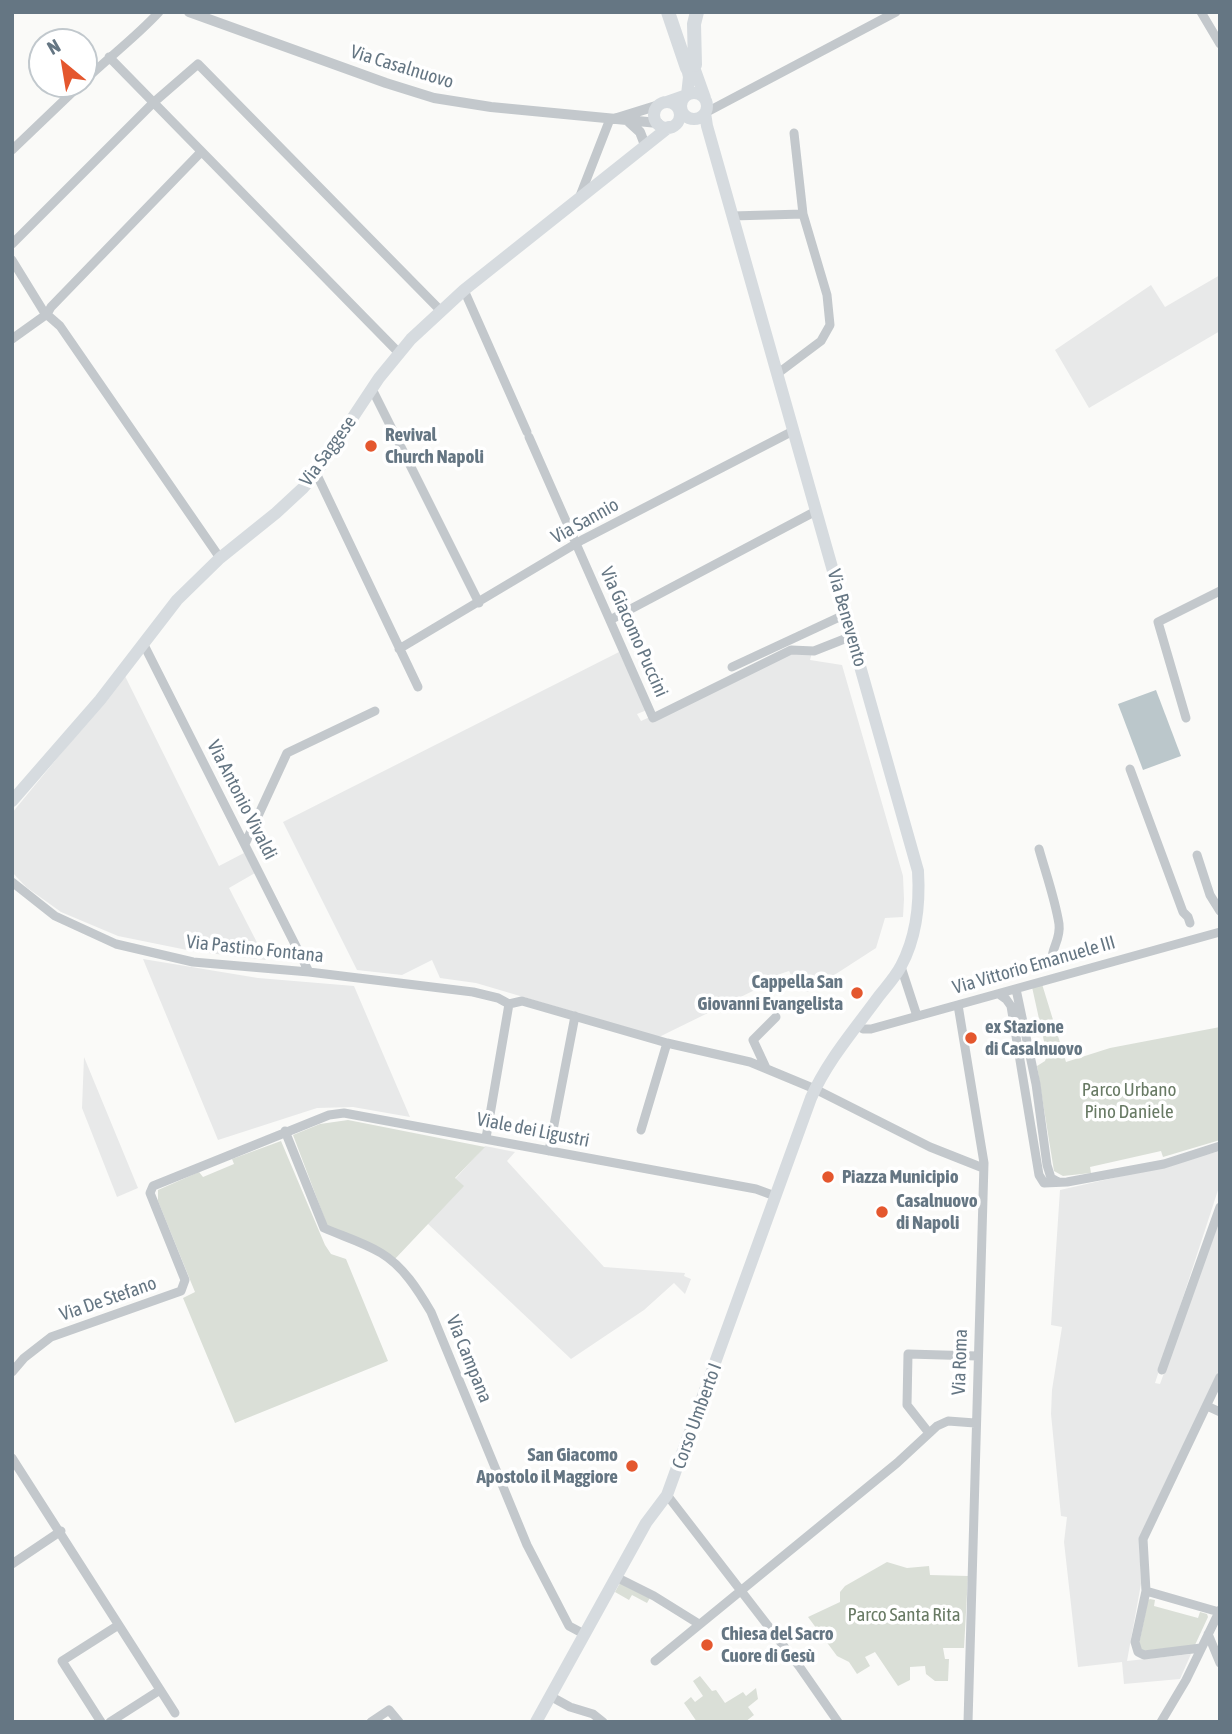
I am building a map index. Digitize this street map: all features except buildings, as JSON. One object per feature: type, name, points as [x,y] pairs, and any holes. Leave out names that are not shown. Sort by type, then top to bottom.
[{"type":"highway","points":[[668,12],[691,67]]},
{"type":"highway","points":[[691,67],[696,12]]},
{"type":"main road","name":"Via Benevento","points":[[674,12],[918,872],[917,913],[901,967],[815,1089]]},
{"type":"main road","name":"Via Benevento","points":[[687,95],[691,67]]},
{"type":"main road","points":[[663,104],[674,104],[679,109],[680,116],[667,125],[655,116],[663,104],[687,95],[698,93],[704,112],[689,118],[681,109],[682,101],[687,95]]},
{"type":"main road","name":"Via Saggese","points":[[12,801],[100,700],[177,600],[220,558],[276,513],[316,473],[372,389],[400,354],[441,311],[667,125],[704,112]]},
{"type":"main road","name":"Corso Umberto I","points":[[536,1722],[646,1523],[667,1495],[815,1089]]},
{"type":"street","points":[[98,67],[139,33],[159,12]]},
{"type":"street","name":"Via Casalnuovo","points":[[189,12],[434,98],[491,107],[667,125]]},
{"type":"street","points":[[704,112],[721,106],[896,12]]},
{"type":"street","points":[[1201,12],[1215,26],[1220,44]]},
{"type":"street","points":[[109,57],[400,354]]},
{"type":"street","points":[[12,244],[153,103],[198,64],[441,311]]},
{"type":"street","points":[[12,150],[66,98]]},
{"type":"street","points":[[579,197],[612,119],[638,109],[663,104]]},
{"type":"street","points":[[629,121],[640,132],[645,145]]},
{"type":"street","points":[[777,374],[821,341],[830,325],[827,295],[803,214],[794,132]]},
{"type":"street","points":[[12,339],[47,314],[122,231],[201,152]]},
{"type":"street","points":[[732,216],[803,214]]},
{"type":"street","points":[[12,260],[47,314],[60,326],[220,558]]},
{"type":"street","name":"Via Giacomo Puccini","points":[[464,290],[653,718],[791,650],[814,651],[852,636]]},
{"type":"street","points":[[372,389],[479,603]]},
{"type":"street","name":"Via Sannio","points":[[399,649],[576,545],[793,431]]},
{"type":"street","points":[[316,473],[418,687]]},
{"type":"street","points":[[610,620],[816,511]]},
{"type":"street","points":[[1186,718],[1158,622],[1220,591]]},
{"type":"street","points":[[732,667],[846,614]]},
{"type":"street","name":"Via Antonio Vivaldi","points":[[143,643],[309,972]]},
{"type":"street","points":[[245,844],[286,753],[375,711]]},
{"type":"street","points":[[1130,769],[1183,912],[1190,923]]},
{"type":"street","points":[[1040,849],[1059,924],[1059,940],[1052,961]]},
{"type":"street","points":[[1197,855],[1210,895],[1220,911]]},
{"type":"street","name":"Via Pastino Fontana","points":[[12,883],[55,916],[116,944],[193,962],[309,972],[473,992],[509,1004],[522,1002],[667,1043],[750,1062],[815,1089]]},
{"type":"street","name":"Via Vittorio Emanuele III","points":[[858,1026],[872,1029],[999,994],[1056,975],[1220,932]]},
{"type":"street","points":[[901,967],[917,1016]]},
{"type":"street","points":[[1016,989],[1037,1084],[1048,1165],[1051,1178],[1058,1182]]},
{"type":"street","points":[[999,994],[1011,1006],[1039,1175],[1044,1183],[1164,1164],[1220,1146]]},
{"type":"street","points":[[486,1139],[509,1004]]},
{"type":"street","name":"Via Roma","points":[[958,1005],[984,1168],[968,1722]]},
{"type":"street","points":[[549,1151],[575,1016]]},
{"type":"street","points":[[766,1068],[753,1040],[776,1017]]},
{"type":"street","points":[[641,1130],[667,1043]]},
{"type":"street","points":[[815,1089],[930,1147],[984,1168]]},
{"type":"street","name":"Viale dei Ligustri","points":[[285,1131],[329,1115],[344,1113],[756,1189],[775,1196]]},
{"type":"street","name":"Via Campana","points":[[285,1131],[324,1227],[381,1253],[416,1286],[431,1312],[527,1545],[569,1626],[584,1634]]},
{"type":"street","name":"Via De Stefano","points":[[12,1372],[24,1357],[51,1337],[181,1292],[185,1280],[149,1189],[285,1131]]},
{"type":"street","points":[[1162,1370],[1220,1207]]},
{"type":"street","points":[[929,1433],[906,1405],[908,1354],[977,1356]]},
{"type":"street","points":[[1201,1648],[1147,1656],[1138,1652],[1135,1642],[1146,1591],[1143,1539],[1220,1377]]},
{"type":"street","points":[[1207,1406],[1220,1412]]},
{"type":"street","points":[[655,1661],[897,1463],[943,1422],[975,1423]]},
{"type":"street","points":[[12,1458],[175,1713]]},
{"type":"street","points":[[667,1495],[838,1722]]},
{"type":"street","points":[[12,1563],[61,1531]]},
{"type":"street","points":[[616,1577],[699,1623]]},
{"type":"street","points":[[1146,1591],[1219,1611],[1186,1680],[1160,1722]]},
{"type":"street","points":[[101,1722],[62,1661],[117,1626]]},
{"type":"street","points":[[1208,1634],[1220,1662]]},
{"type":"street","points":[[110,1722],[160,1690]]},
{"type":"street","points":[[550,1696],[570,1707],[593,1714],[603,1722]]},
{"type":"street","points":[[370,1722],[389,1710],[399,1722]]},
{"type":"shaded area","points":[[1220,275],[1220,331],[1089,408],[1055,350],[1151,285],[1165,307]]},
{"type":"shaded area","points":[[813,649],[810,660],[842,665],[903,876],[903,917],[885,918],[876,948],[808,992],[797,986],[789,971],[762,980],[763,986],[659,1037],[476,983],[440,978],[432,960],[402,975],[357,970],[283,822],[619,652],[647,710],[637,714],[641,721],[792,652]]},
{"type":"shaded area","points":[[125,676],[219,866],[244,853],[255,873],[229,888],[266,960],[192,951],[118,936],[61,912],[26,887],[12,872],[12,813]]},
{"type":"shaded area","points":[[1156,690],[1181,756],[1143,770],[1118,704]]},
{"type":"shaded area","points":[[143,959],[258,978],[354,986],[410,1117],[353,1107],[317,1108],[218,1140]]},
{"type":"shaded area","points":[[84,1057],[138,1188],[117,1197],[82,1108]]},
{"type":"shaded area","points":[[485,1146],[515,1152],[507,1161],[604,1267],[685,1273],[684,1276],[691,1279],[685,1294],[674,1283],[644,1310],[571,1359],[427,1223],[463,1186],[455,1179]]},
{"type":"shaded area","points":[[1220,1151],[1220,1184],[1155,1383],[1160,1384],[1220,1219],[1220,1368],[1139,1538],[1141,1584],[1127,1661],[1191,1654],[1180,1679],[1124,1684],[1122,1662],[1078,1667],[1064,1542],[1067,1517],[1061,1516],[1051,1414],[1062,1327],[1051,1325],[1060,1190]]},
{"type":"green space","name":"Parco Urbano Pino Daniele","points":[[1042,984],[1066,1062],[1110,1048],[1220,1027],[1220,1140],[1163,1157],[1161,1151],[1090,1167],[1091,1173],[1063,1176],[1054,1171],[1037,1066],[1045,1061],[1047,1055],[1032,987]]},
{"type":"green space","points":[[348,1120],[485,1147],[455,1178],[464,1186],[394,1260],[327,1225],[293,1135],[320,1124]]},
{"type":"green space","points":[[281,1141],[325,1245],[331,1254],[346,1259],[388,1361],[235,1423],[183,1298],[195,1292],[158,1201],[158,1190],[199,1172],[203,1177],[234,1164],[232,1159]]},
{"type":"green space","name":"Parco Santa Rita","points":[[887,1562],[907,1568],[929,1566],[930,1575],[968,1576],[964,1648],[943,1648],[945,1659],[949,1659],[948,1681],[935,1681],[926,1674],[925,1666],[910,1667],[910,1680],[898,1686],[875,1652],[865,1657],[870,1666],[857,1674],[849,1662],[837,1656],[808,1617],[840,1602],[840,1592],[845,1586]]},
{"type":"green space","points":[[621,1581],[651,1596],[647,1603],[632,1595],[629,1600],[615,1592]]},
{"type":"green space","points":[[1150,1599],[1155,1600],[1154,1606],[1198,1618],[1200,1612],[1207,1614],[1195,1645],[1143,1651],[1140,1649]]},
{"type":"green space","points":[[700,1676],[712,1691],[716,1690],[725,1703],[743,1692],[746,1696],[756,1688],[758,1699],[748,1707],[754,1715],[745,1722],[697,1722],[684,1703],[691,1697],[695,1702],[703,1696],[693,1681]]},
{"type":"place","name":"Revival Church Napoli","points":[[371,446]]},
{"type":"place","name":"Cappella San Giovanni Evangelista","points":[[857,993]]},
{"type":"place","name":"ex Stazione di Casalnuovo","points":[[971,1038]]},
{"type":"place","name":"Piazza Municipio","points":[[828,1177]]},
{"type":"place","name":"Casalnuovo di Napoli","points":[[882,1212]]},
{"type":"place","name":"San Giacomo Apostolo il Maggiore","points":[[632,1466]]},
{"type":"place","name":"Chiesa del Sacro Cuore di Gesù","points":[[707,1645]]}]
